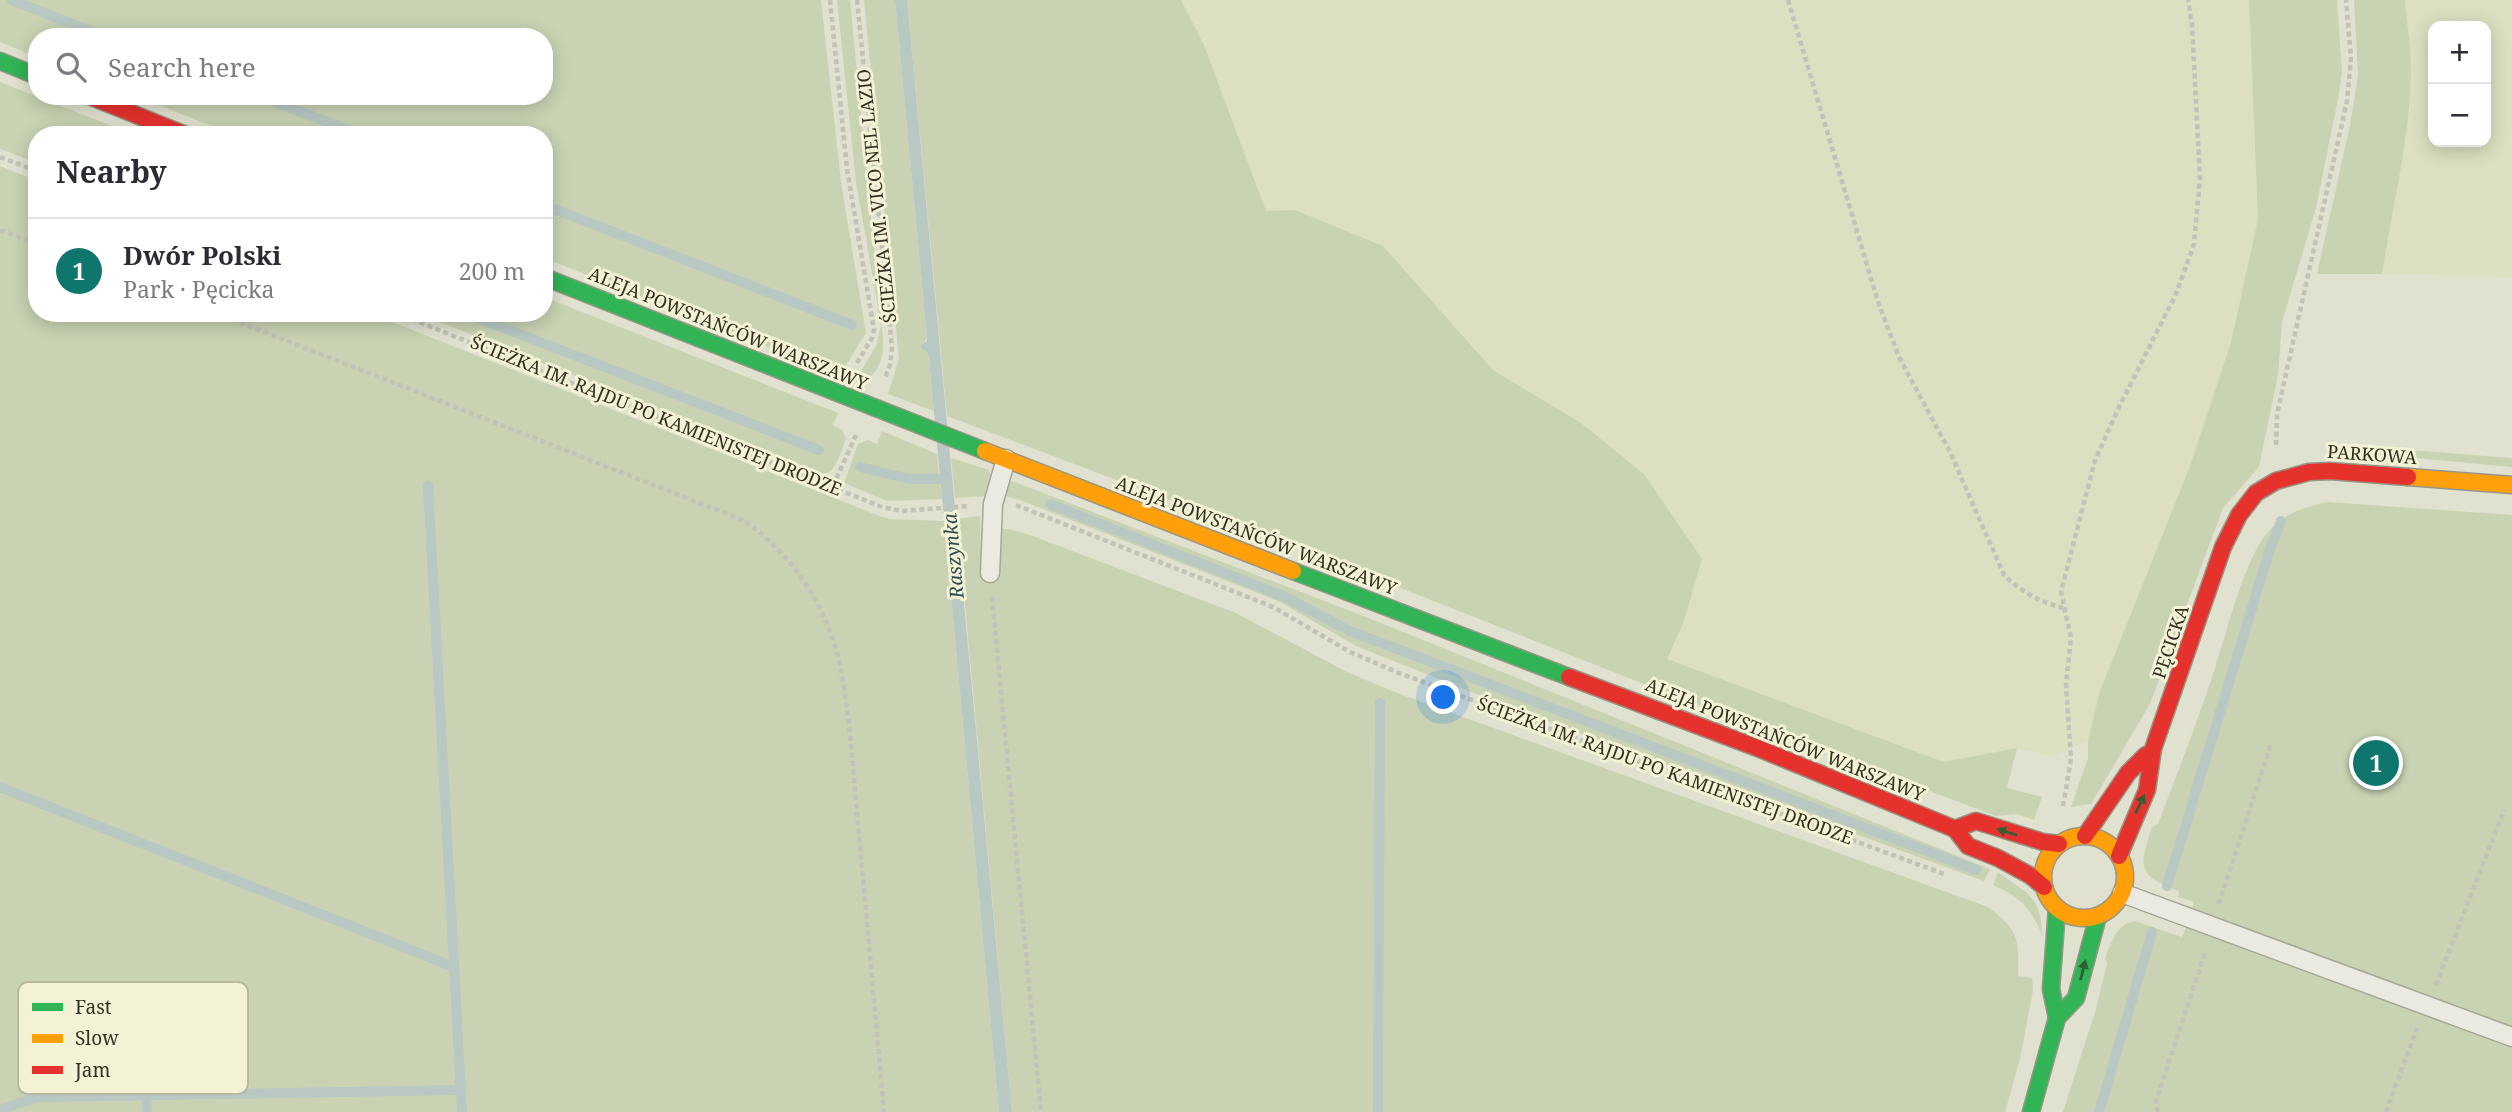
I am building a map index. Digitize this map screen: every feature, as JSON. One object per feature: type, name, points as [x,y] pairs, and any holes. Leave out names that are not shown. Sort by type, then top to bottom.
[{"type":"street","points":[[0,61],[28,72]]},
{"type":"street","points":[[111,105],[164,126]]},
{"type":"street","name":"ALEJA POWSTAŃCÓW WARSZAWY","points":[[553,281],[912,423],[1755,747],[1955,829],[1968,846],[1998,858],[2031,876],[2044,887]]},
{"type":"street","name":"PARKOWA","points":[[2223,547],[2256,494],[2276,481],[2309,472],[2330,471],[2512,485]]},
{"type":"street","name":"PĘCICKA","points":[[2119,856],[2147,790],[2153,749],[2223,547]]},
{"type":"street","name":"PĘCICKA","points":[[2072,840],[2096,825],[2134,764],[2153,749]]},
{"type":"street","name":"ALEJA POWSTAŃCÓW WARSZAWY","points":[[1955,829],[1976,821],[2043,842],[2072,840]]},
{"type":"street","points":[[2072,840],[2105,842],[2119,856],[2125,874],[2122,892],[2112,907],[2098,916],[2076,917],[2057,908],[2044,887],[2046,863],[2072,840]]},
{"type":"street","points":[[2031,1112],[2057,1018],[2052,989],[2057,908]]},
{"type":"street","points":[[2057,1018],[2076,999],[2098,916]]},
{"type":"lane","points":[[990,573],[987,504],[1006,459]]},
{"type":"lane","points":[[2122,892],[2211,924],[2424,1014],[2512,1037]]},
{"type":"path","points":[[830,0],[847,169],[874,330],[839,394]]},
{"type":"path","name":"ŚCIEŻKA IM. VICO NEL LAZIO","points":[[857,0],[892,348],[890,365],[883,382]]},
{"type":"path","points":[[1788,0],[1878,302],[1899,357],[1950,452],[2004,575],[2016,587],[2063,608]]},
{"type":"path","points":[[2072,840],[2063,808],[2063,793],[2071,759],[2066,684],[2071,638],[2061,593],[2095,460],[2176,294],[2194,244],[2200,179],[2192,24],[2188,0]]},
{"type":"path","points":[[2276,481],[2277,415],[2347,101],[2351,58],[2346,0]]},
{"type":"path","points":[[0,157],[28,168]]},
{"type":"path","points":[[0,230],[28,241]]},
{"type":"path","points":[[239,322],[707,506],[751,526],[787,559],[814,596],[831,634],[840,663],[849,723],[884,1112]]},
{"type":"path","name":"ŚCIEŻKA IM. RAJDU PO KAMIENISTEJ DRODZE","points":[[419,322],[891,510],[918,511],[987,504],[1019,506],[1273,607],[1350,652],[1399,673],[1953,877]]},
{"type":"path","points":[[833,486],[854,439],[863,426]]},
{"type":"path","points":[[990,573],[1041,1112]]},
{"type":"path","points":[[2211,924],[2271,744]]},
{"type":"path","points":[[2386,1112],[2504,810]]},
{"type":"path","points":[[2158,1112],[2156,1101],[2208,943]]},
{"type":"green space","points":[[0,0],[821,0],[841,182],[866,333],[840,375],[553,262],[553,126],[211,126],[159,105],[553,105],[553,28],[28,28],[28,53],[0,42]]},
{"type":"green space","points":[[837,0],[850,0],[883,339],[879,365],[863,383],[855,381],[877,344],[881,325],[856,182]]},
{"type":"green space","points":[[864,0],[895,0],[927,337],[921,349],[927,352],[929,358],[934,411],[888,394],[899,359]]},
{"type":"green space","points":[[907,0],[1181,0],[1204,45],[1266,211],[1295,210],[1383,246],[1493,370],[1581,423],[1644,474],[1702,559],[1683,624],[1667,659],[1944,762],[2017,748],[2007,788],[2042,797],[2034,820],[2017,814],[1996,816],[1649,686],[1342,565],[947,416]]},
{"type":"green space","points":[[1181,0],[2249,0],[2258,219],[2231,342],[2190,466],[2099,694],[2088,741],[2053,756],[2017,748],[1944,762],[1667,659],[1683,624],[1702,559],[1644,474],[1581,423],[1493,370],[1383,246],[1295,210],[1266,212],[1204,45]]},
{"type":"green space","points":[[2249,0],[2337,0],[2342,72],[2316,208],[2282,322],[2278,375],[2259,467],[2223,508],[2150,704],[2091,804],[2071,807],[2088,758],[2088,741],[2099,694],[2190,466],[2231,342],[2258,219]]},
{"type":"green space","points":[[2354,0],[2405,0],[2411,67],[2407,126],[2382,274],[2317,274],[2350,125],[2358,75]]},
{"type":"green space","points":[[2405,0],[2512,0],[2512,277],[2382,274],[2412,74]]},
{"type":"green space","points":[[0,82],[28,93],[28,105],[59,105],[112,126],[28,126],[28,160],[0,149]]},
{"type":"green space","points":[[0,166],[28,177],[28,322],[393,322],[882,517],[944,521],[999,1112],[0,1112]]},
{"type":"green space","points":[[553,301],[838,413],[833,425],[842,430],[846,439],[832,470],[823,474],[440,322],[553,322]]},
{"type":"green space","points":[[882,431],[937,454],[942,499],[887,501],[844,483],[858,444],[868,440],[877,444]]},
{"type":"green space","points":[[2344,445],[2512,458],[2512,467],[2341,451]]},
{"type":"green space","points":[[951,458],[989,470],[991,477],[988,496],[955,498]]},
{"type":"green space","points":[[1012,481],[1366,617],[1990,869],[1984,881],[1509,707],[1356,646],[1280,602],[1005,496],[1007,483]]},
{"type":"green space","points":[[2328,502],[2512,515],[2512,1112],[2063,1112],[2096,1009],[2107,963],[2105,959],[2115,935],[2123,926],[2135,921],[2182,937],[2184,933],[2194,902],[2178,897],[2179,891],[2155,880],[2144,868],[2143,861],[2152,827],[2158,824],[2195,726],[2251,561],[2267,533],[2280,520],[2303,509]]},
{"type":"green space","points":[[980,516],[981,573],[998,573],[1000,529],[1030,535],[1236,613],[1347,672],[1397,693],[1988,907],[2006,922],[2015,936],[2018,976],[2032,978],[2033,990],[2020,1059],[2005,1112],[1012,1112],[957,519]]},
{"type":"green space","points":[[1998,872],[2024,891],[2035,903],[2039,911],[2042,935],[2024,904],[1993,885]]},
{"type":"water","name":"Raszynka","points":[[895,0],[907,0],[1012,1112],[999,1112],[929,358],[927,352],[921,349],[927,337]]},
{"type":"waterway","points":[[12,0],[82,28]]},
{"type":"waterway","points":[[283,105],[338,126]]},
{"type":"waterway","points":[[553,209],[852,325]]},
{"type":"waterway","points":[[488,322],[819,450]]},
{"type":"waterway","points":[[860,467],[909,479],[947,479]]},
{"type":"waterway","points":[[428,486],[462,1112]]},
{"type":"waterway","points":[[1050,504],[1283,596],[1350,631],[1976,870]]},
{"type":"waterway","points":[[2167,886],[2269,552],[2281,521]]},
{"type":"waterway","points":[[1378,1112],[1380,703]]},
{"type":"waterway","points":[[0,787],[454,967]]},
{"type":"waterway","points":[[2099,1112],[2152,932]]},
{"type":"waterway","points":[[248,1094],[461,1090]]},
{"type":"waterway","points":[[146,1094],[147,1112]]},
{"type":"waterway","points":[[0,1110],[37,1097],[219,1094]]},
{"type":"traffic: fast","points":[[0,61],[28,72]]},
{"type":"traffic: fast","points":[[553,281],[985,451]]},
{"type":"traffic: fast","points":[[1293,571],[1569,677]]},
{"type":"traffic: fast","points":[[2057,908],[2051,989],[2057,1018]]},
{"type":"traffic: fast","points":[[2031,1112],[2057,1018],[2076,998],[2098,916]]},
{"type":"traffic: slow","points":[[985,451],[1293,571]]},
{"type":"traffic: slow","points":[[2408,477],[2512,485]]},
{"type":"traffic: slow","points":[[2084,836],[2100,839],[2113,848],[2122,861],[2125,877],[2122,893],[2113,906],[2100,915],[2084,918],[2068,915],[2055,906],[2046,893],[2043,877],[2046,861],[2055,848],[2068,839],[2084,836]]},
{"type":"traffic: jam","points":[[111,105],[164,126]]},
{"type":"traffic: jam","points":[[2119,856],[2147,790],[2153,749],[2223,547],[2239,515],[2256,493],[2276,481],[2309,472],[2408,477]]},
{"type":"traffic: jam","points":[[1569,677],[1755,747],[1955,829],[1968,846],[1998,858],[2031,876],[2044,887]]},
{"type":"traffic: jam","points":[[2085,836],[2128,773],[2146,755]]},
{"type":"traffic: jam","points":[[1955,829],[1976,821],[2043,842],[2059,844]]},
{"type":"place","name":"Dwór Polski","points":[[2376,763]]}]
